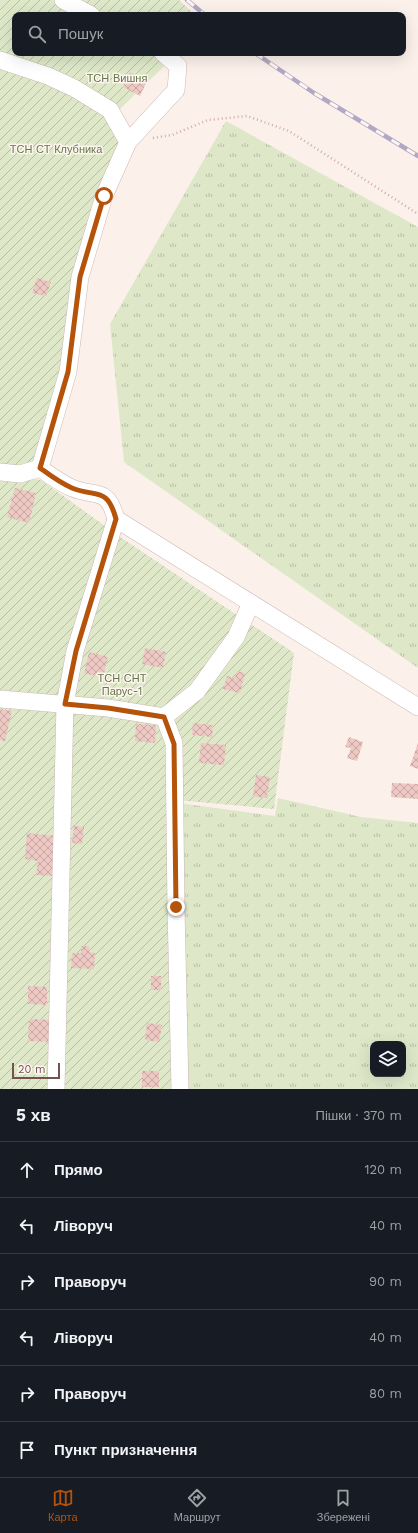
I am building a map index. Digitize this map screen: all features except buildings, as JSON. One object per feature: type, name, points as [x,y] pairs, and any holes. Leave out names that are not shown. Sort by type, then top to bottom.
[{"type":"street","points":[[63,0],[85,12]]},
{"type":"street","points":[[40,468],[68,372],[80,277],[104,196],[128,142],[176,90],[178,66],[166,56]]},
{"type":"street","points":[[0,60],[48,76],[74,88],[110,110],[128,142]]},
{"type":"street","points":[[0,472],[20,474],[40,468]]},
{"type":"street","points":[[40,468],[57,482],[74,489],[96,492],[106,498],[113,507],[116,519],[76,651],[65,704],[56,1089]]},
{"type":"street","points":[[116,519],[418,707]]},
{"type":"street","points":[[0,699],[108,708],[164,717],[197,691],[236,637],[251,603]]},
{"type":"street","points":[[164,717],[174,744],[180,1089]]},
{"type":"path","points":[[128,142],[172,135],[208,120],[248,116],[289,131],[418,214]]},
{"type":"green space","name":"ТСН Вишня","points":[[0,0],[179,0],[192,12],[12,12],[12,56],[174,56],[119,110],[0,54]]},
{"type":"green space","name":"ТСН СТ Клубника","points":[[0,67],[50,82],[106,114],[120,141],[36,461],[20,470],[0,467]]},
{"type":"green space","points":[[226,121],[418,227],[418,668],[124,462],[110,324]]},
{"type":"green space","name":"ТСН СНТ Парус-1","points":[[0,474],[41,480],[126,541],[294,653],[274,809],[166,799],[173,1089],[0,1089]]},
{"type":"green space","points":[[278,798],[361,817],[418,823],[418,1089],[184,1089],[179,803],[275,816]]},
{"type":"railway","points":[[187,0],[201,12]]},
{"type":"railway","points":[[259,56],[314,93],[418,156]]},
{"type":"route","points":[[104,196],[80,277],[68,372],[40,468],[57,482],[74,489],[96,492],[106,498],[113,507],[116,519],[76,651],[65,704],[108,708],[164,717],[174,744],[176,907]]}]
